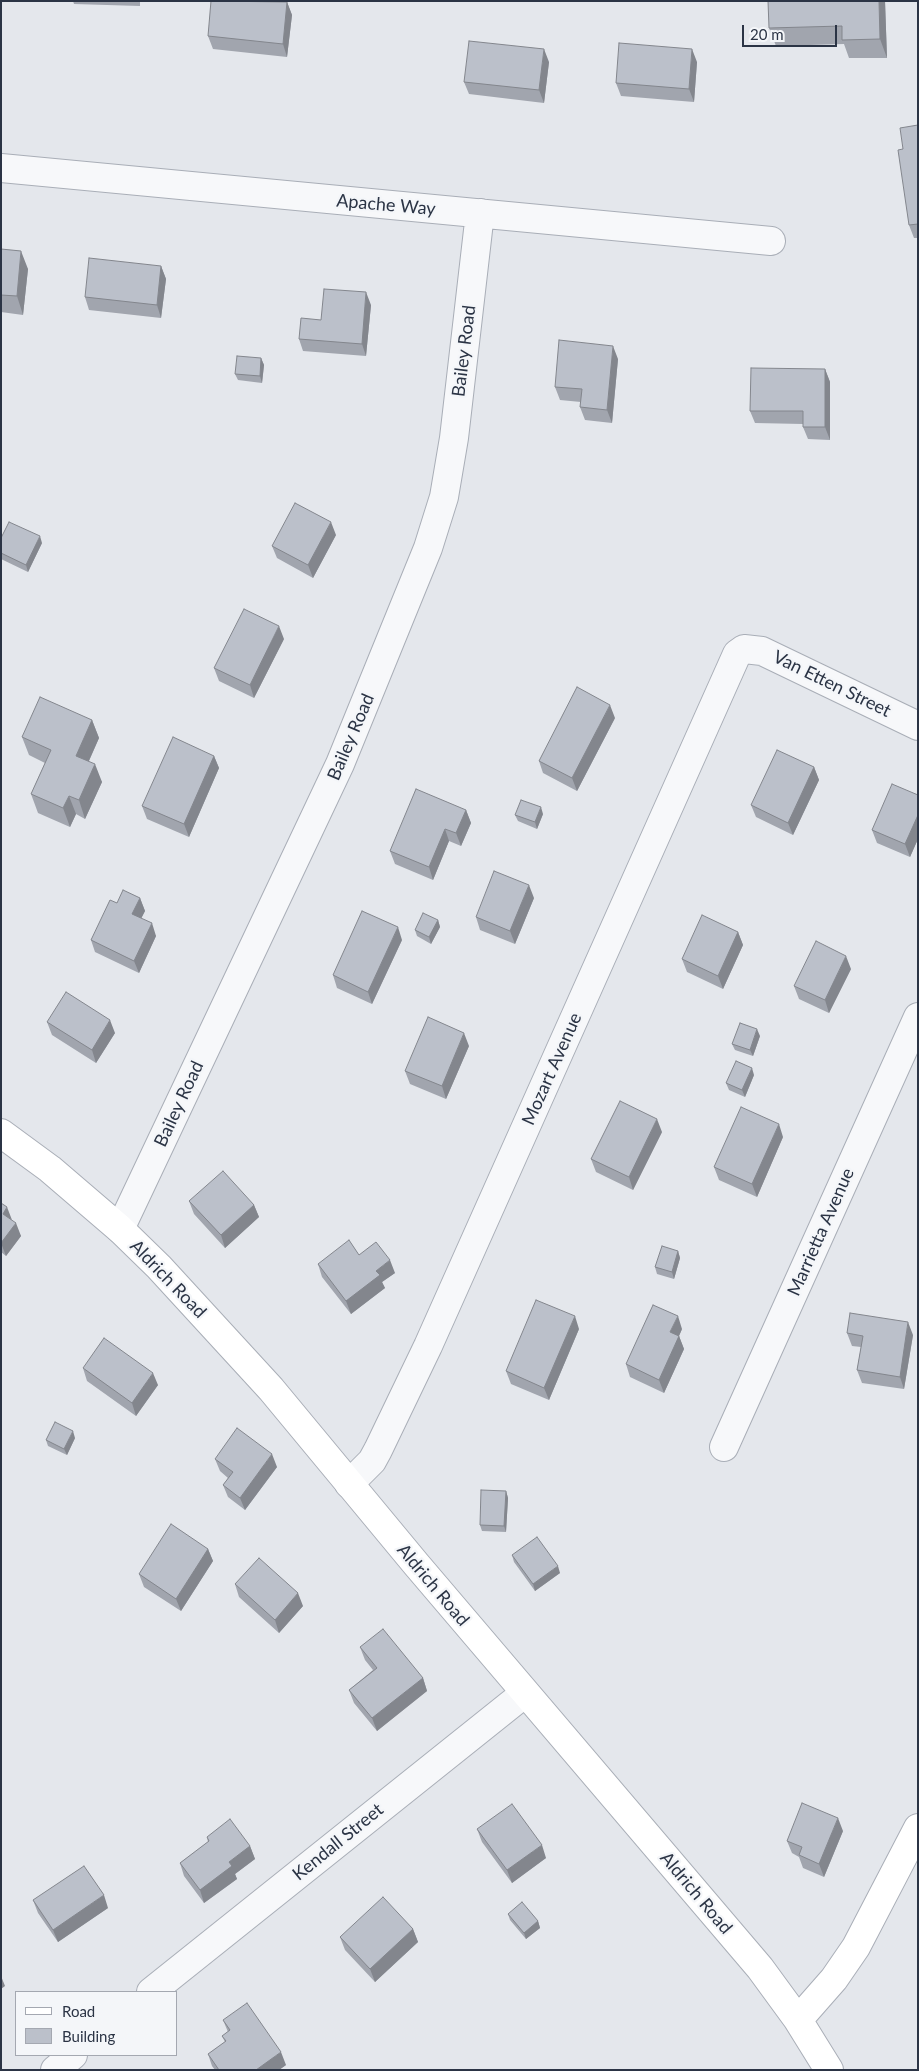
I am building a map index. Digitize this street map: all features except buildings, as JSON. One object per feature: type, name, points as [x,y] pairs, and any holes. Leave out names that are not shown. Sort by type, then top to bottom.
[{"type":"street","name":"Apache Way","points":[[1,168],[771,241]]},
{"type":"street","name":"Bailey Road","points":[[120,1229],[340,764],[428,548],[444,497],[454,438],[480,213]]},
{"type":"street","name":"Van Etten Street","points":[[744,649],[762,651],[918,726]]},
{"type":"street","name":"Mozart Avenue","points":[[349,1484],[372,1461],[428,1346],[734,660],[737,654],[744,649]]},
{"type":"street","name":"Marrietta Avenue","points":[[724,1447],[918,1017]]},
{"type":"street","name":"Aldrich Road","points":[[1,1133],[50,1169],[120,1229],[271,1389],[349,1484],[760,1968],[798,2020],[830,2070]]},
{"type":"street","name":"Kendall Street","points":[[152,1991],[525,1692]]},
{"type":"street","points":[[798,2020],[834,1980],[856,1947],[918,1828]]},
{"type":"street","points":[[55,2070],[72,2056]]}]
